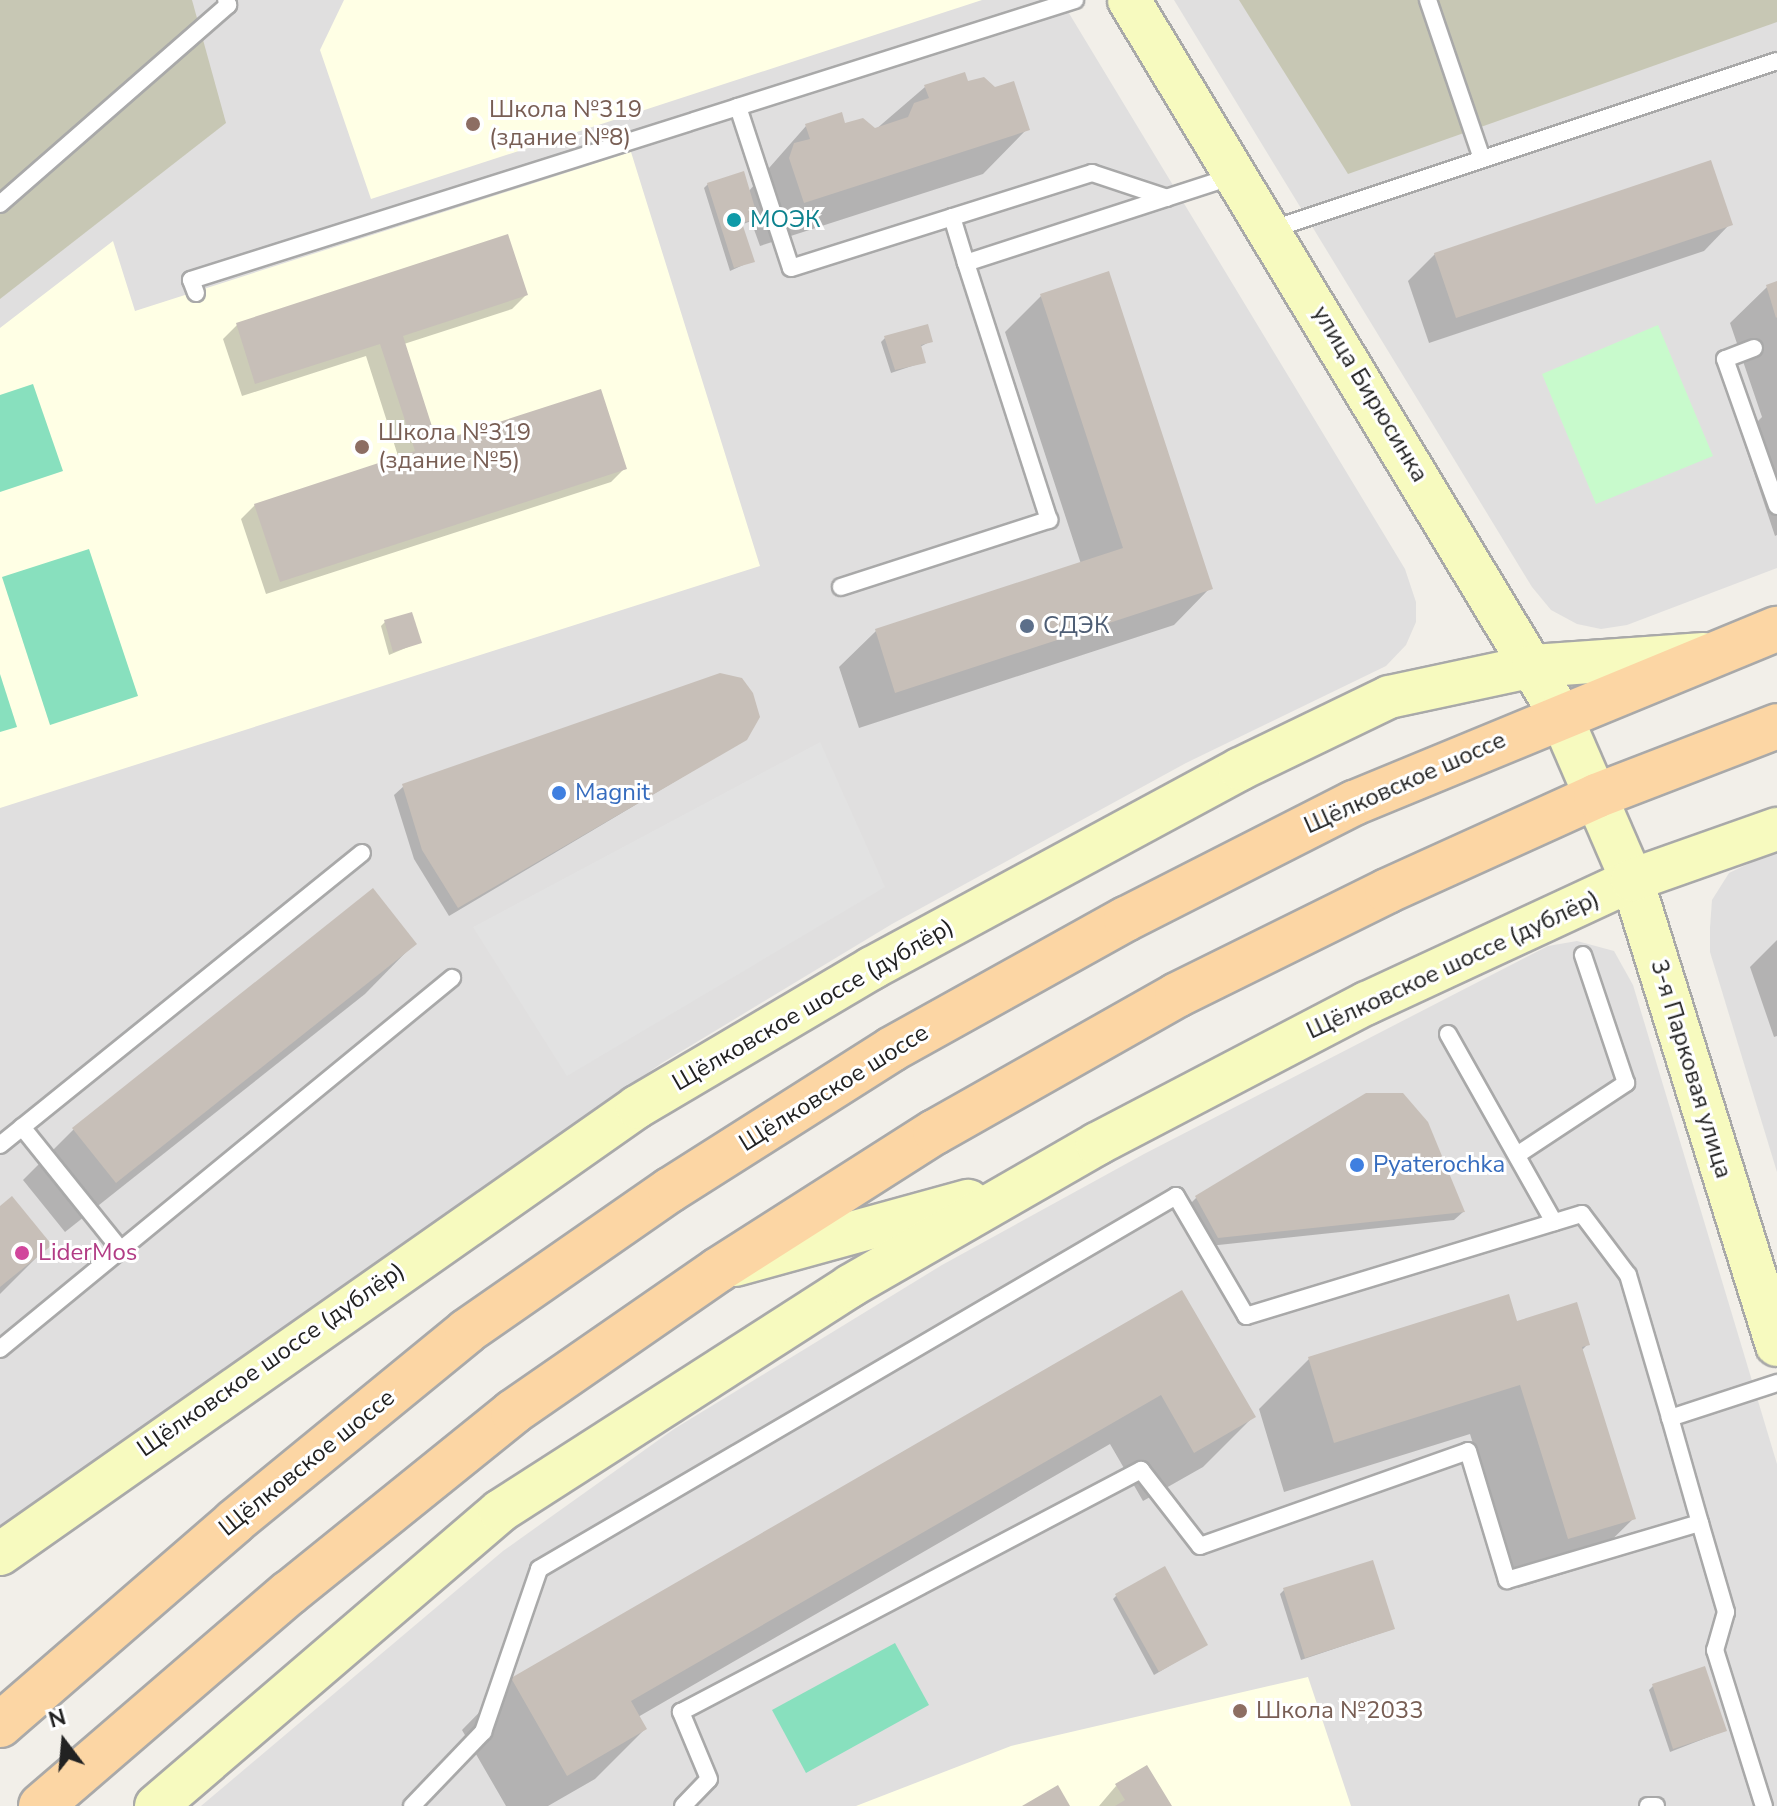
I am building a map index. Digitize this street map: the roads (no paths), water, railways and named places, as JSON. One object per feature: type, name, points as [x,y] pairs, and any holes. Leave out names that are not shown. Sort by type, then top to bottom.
[{"type":"main road","name":"Щёлковское шоссе","points":[[0,1725],[234,1522],[467,1331],[670,1190],[892,1049],[1126,919],[1354,803],[1560,714],[1777,629]]},
{"type":"main road","points":[[41,1806],[289,1593],[513,1412],[718,1270],[935,1132],[1177,995],[1596,796],[1777,726]]},
{"type":"street","name":"улица Бирюсинка","points":[[1129,0],[1533,666],[1560,714],[1596,796]]},
{"type":"street","name":"Щёлковское шоссе (дублёр)","points":[[0,1554],[637,1107],[872,968],[1240,769],[1389,697],[1533,666],[1713,654]]},
{"type":"street","name":"3-я Парковая улица","points":[[1596,796],[1632,880],[1777,1345]]},
{"type":"street","name":"Щёлковское шоссе (дублёр)","points":[[156,1806],[500,1511],[850,1286],[1023,1186],[1367,1003],[1632,880],[1777,829]]},
{"type":"street","points":[[718,1270],[1023,1186]]},
{"type":"lane","points":[[0,203],[228,5],[226,0]]},
{"type":"lane","points":[[196,293],[191,280],[1075,0]]},
{"type":"lane","points":[[1428,0],[1482,159]]},
{"type":"lane","points":[[1270,230],[1777,61]]},
{"type":"lane","points":[[738,107],[791,268],[1092,173],[1167,198]]},
{"type":"lane","points":[[966,263],[1236,175]]},
{"type":"lane","points":[[841,587],[1049,520],[952,217]]},
{"type":"lane","points":[[1754,348],[1725,359],[1777,506]]},
{"type":"lane","points":[[0,1145],[362,853]]},
{"type":"lane","points":[[1517,1155],[1626,1083],[1583,955]]},
{"type":"lane","points":[[0,1349],[452,978]]},
{"type":"lane","points":[[1448,1034],[1554,1222]]},
{"type":"lane","points":[[22,1127],[121,1250]]},
{"type":"lane","points":[[412,1806],[483,1732],[539,1569],[1176,1196],[1246,1316],[1582,1214],[1628,1275],[1726,1612],[1715,1650],[1764,1806]]},
{"type":"lane","points":[[1670,1418],[1777,1383]]},
{"type":"lane","points":[[683,1806],[709,1779],[681,1712],[1141,1470],[1200,1546],[1468,1451],[1507,1580],[1700,1523]]},
{"type":"lane","points":[[1648,1806],[1656,1806]]},
{"type":"place","name":"Школа №319 (здание №8)","points":[[473,124]]},
{"type":"place","name":"МОЭК","points":[[734,220]]},
{"type":"place","name":"Школа №319 (здание №5)","points":[[362,447]]},
{"type":"place","name":"СДЭК","points":[[1027,626]]},
{"type":"place","name":"Magnit","points":[[559,793]]},
{"type":"place","name":"Pyaterochka","points":[[1357,1165]]},
{"type":"place","name":"LiderMos","points":[[22,1253]]},
{"type":"place","name":"Школа №2033","points":[[1240,1711]]}]
